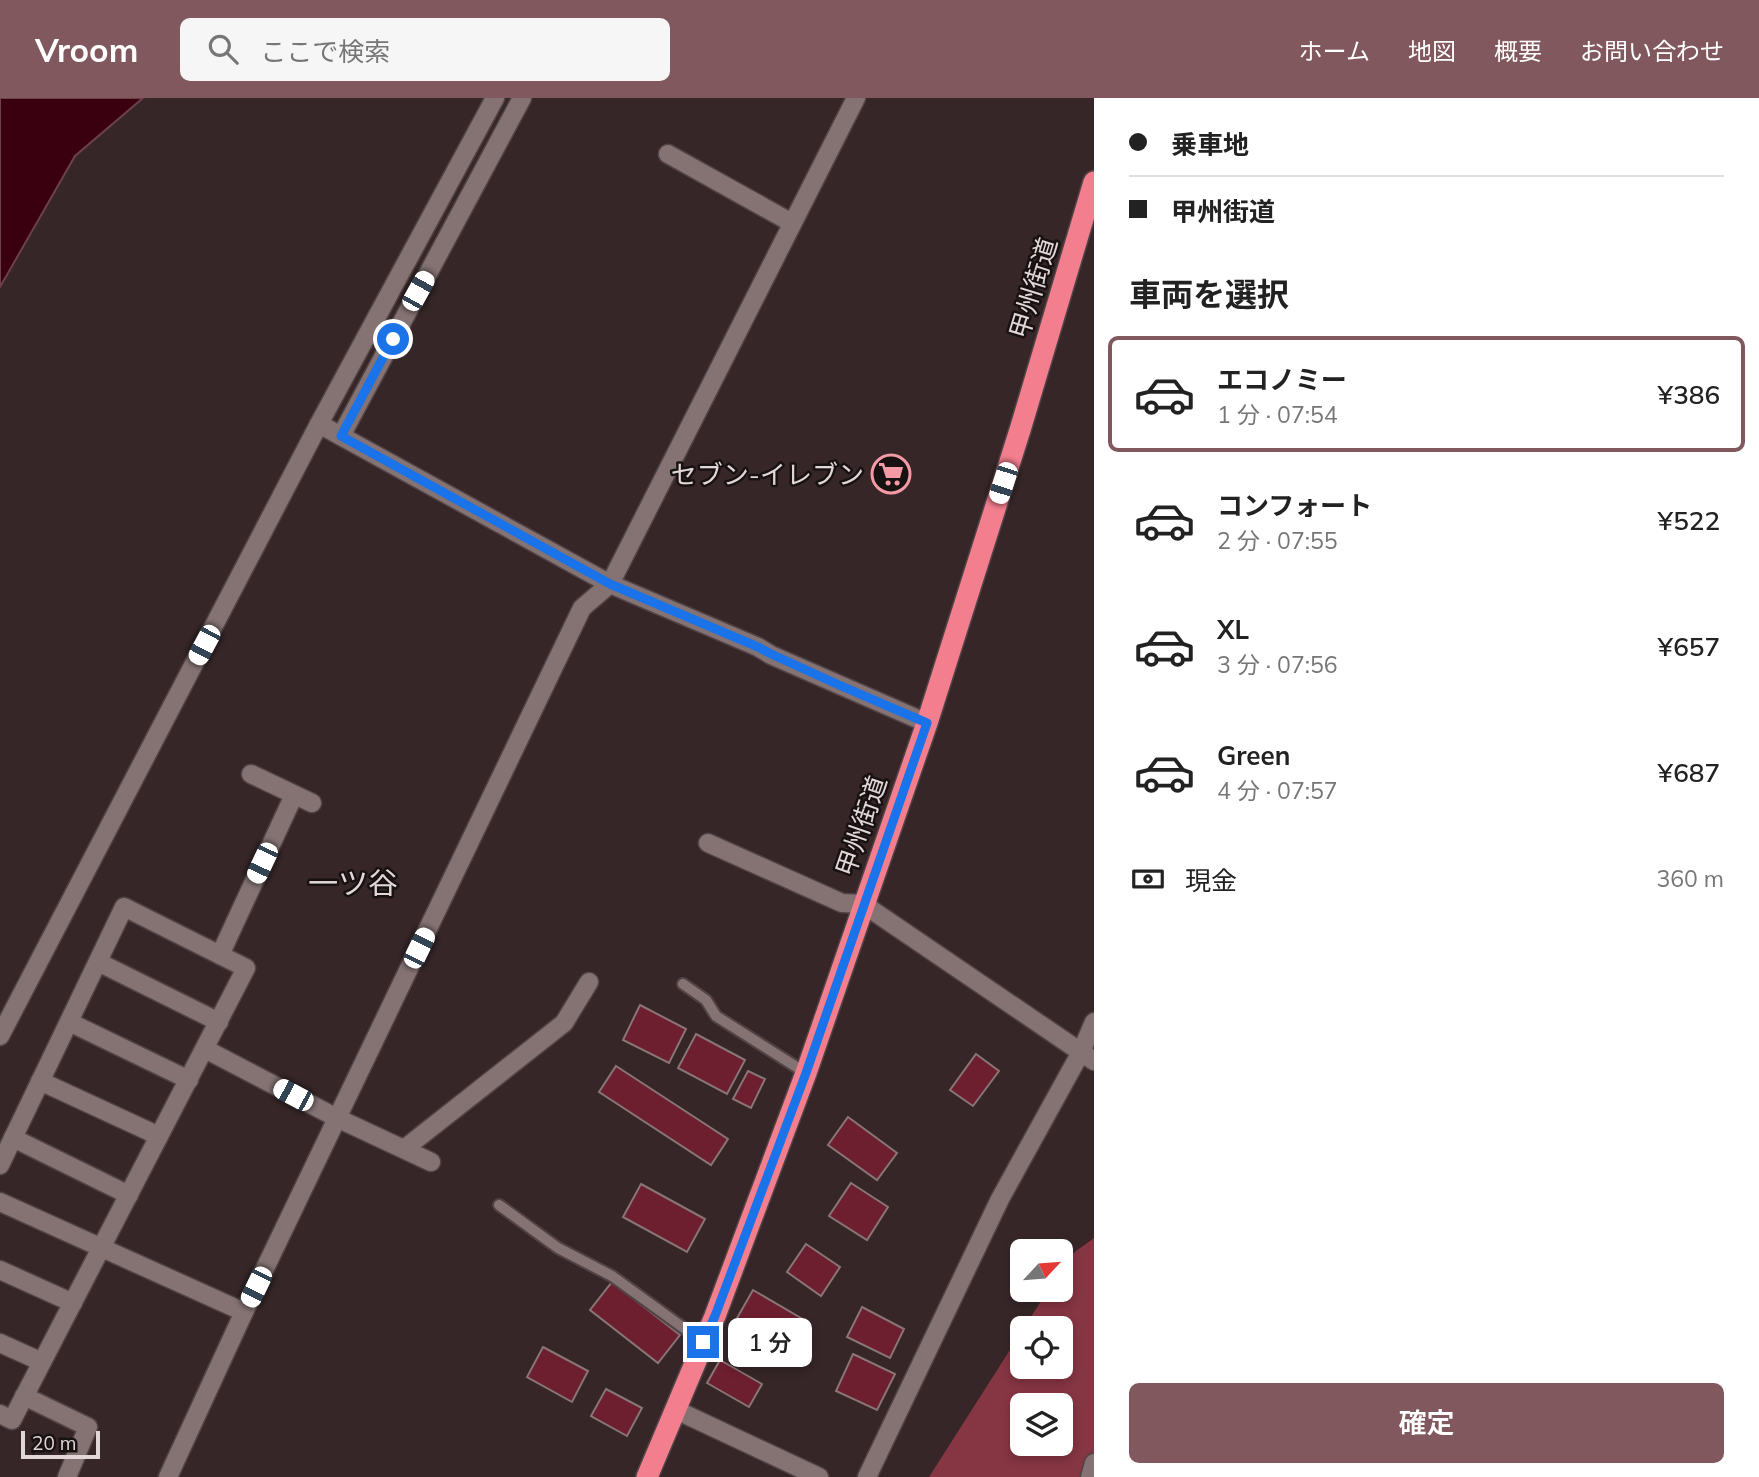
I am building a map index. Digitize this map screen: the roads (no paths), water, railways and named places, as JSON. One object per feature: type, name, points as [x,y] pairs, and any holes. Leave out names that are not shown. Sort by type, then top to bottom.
[{"type":"highway","name":"甲州街道","points":[[647,1477],[715,1316],[806,1073],[927,723],[1020,430],[1094,182]]},
{"type":"street","points":[[0,1036],[319,424],[495,98]]},
{"type":"street","points":[[341,436],[523,98]]},
{"type":"street","points":[[168,1477],[244,1312],[582,608],[610,584],[856,98]]},
{"type":"street","points":[[668,155],[792,223]]},
{"type":"street","points":[[319,424],[610,584],[927,723]]},
{"type":"street","points":[[251,774],[312,803]]},
{"type":"street","points":[[220,955],[294,795]]},
{"type":"street","points":[[708,843],[842,903],[863,904],[1087,1057]]},
{"type":"street","points":[[0,1165],[124,907],[246,968],[12,1420],[0,1414]]},
{"type":"street","points":[[97,962],[219,1022]]},
{"type":"street","points":[[404,1149],[564,1023],[589,982]]},
{"type":"street","points":[[69,1022],[189,1080]]},
{"type":"street","points":[[867,1477],[1000,1199],[1087,1057],[1094,1022]]},
{"type":"street","points":[[205,1049],[337,1118],[430,1162]]},
{"type":"street","points":[[40,1081],[159,1136]]},
{"type":"street","points":[[13,1138],[129,1195]]},
{"type":"street","points":[[0,1202],[244,1312]]},
{"type":"street","points":[[0,1270],[73,1303]]},
{"type":"street","points":[[0,1343],[42,1362]]},
{"type":"street","points":[[24,1396],[88,1427],[66,1477]]},
{"type":"street","points":[[676,1410],[819,1477]]},
{"type":"street","points":[[1090,1477],[1094,1463]]},
{"type":"lane","points":[[683,984],[706,1000],[716,1016],[806,1073]]},
{"type":"lane","points":[[499,1205],[558,1248],[612,1276],[703,1342]]},
{"type":"place","name":"セブン-イレブン","points":[[891,474]]},
{"type":"district","name":"一ツ谷","points":[[353,883]]}]
